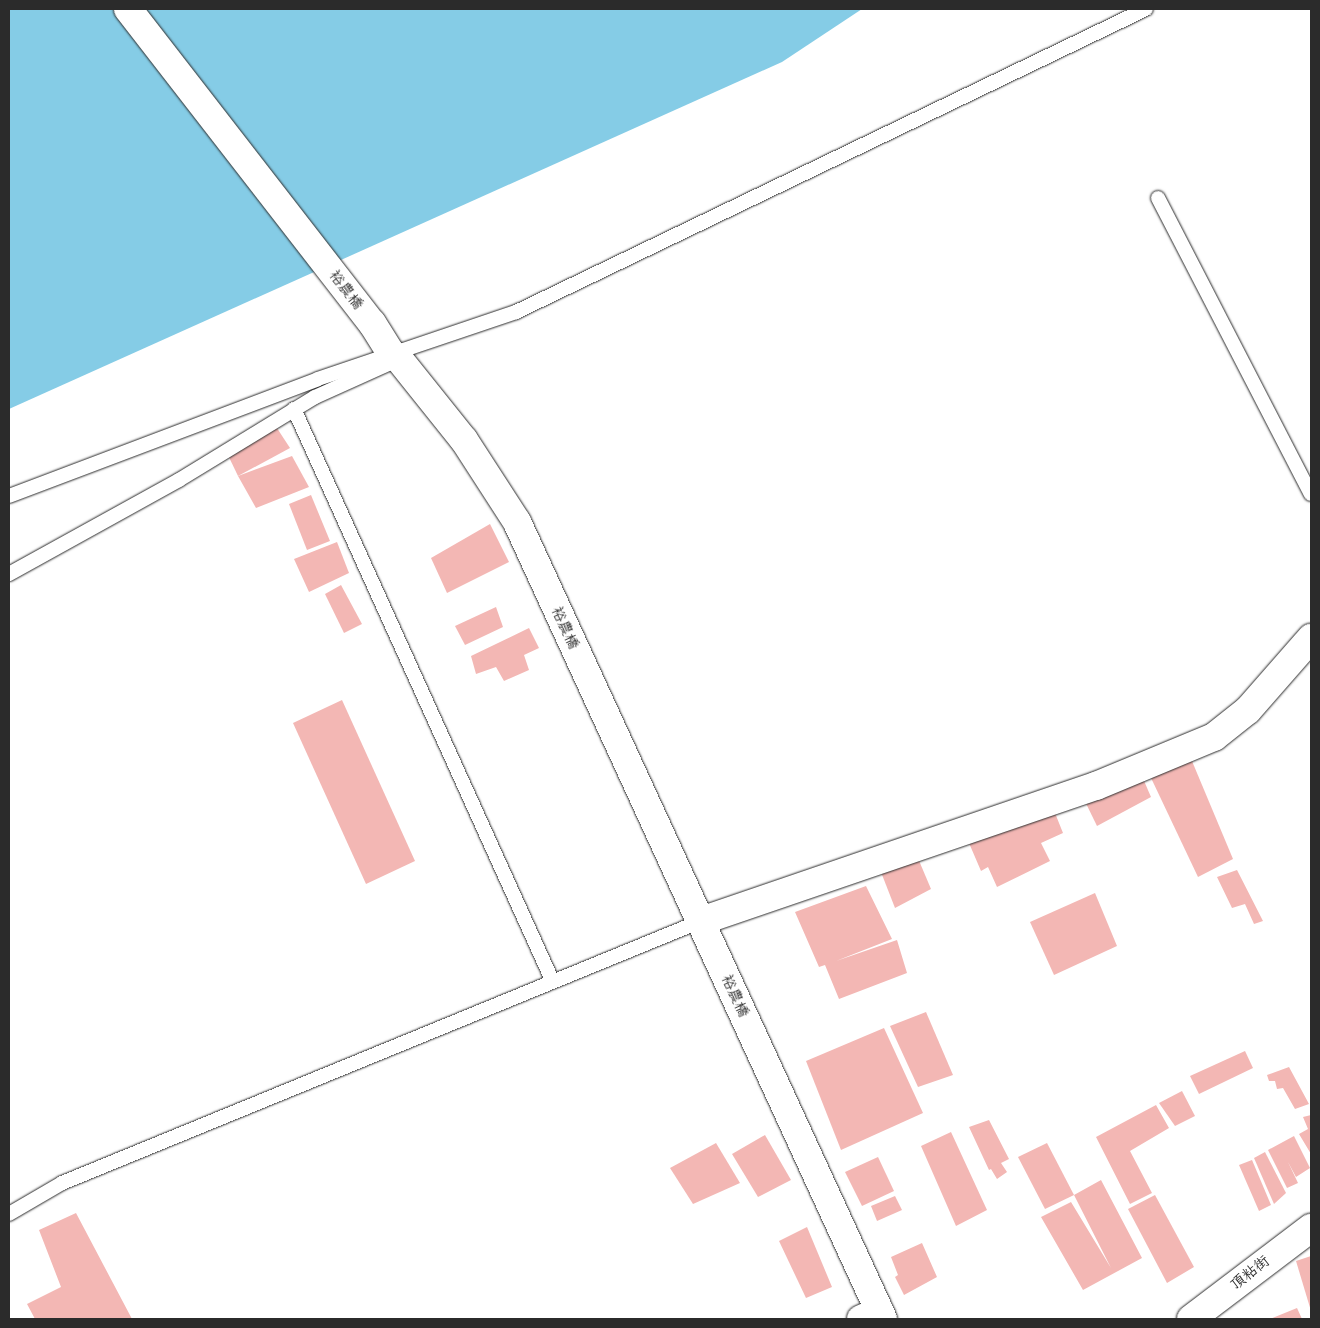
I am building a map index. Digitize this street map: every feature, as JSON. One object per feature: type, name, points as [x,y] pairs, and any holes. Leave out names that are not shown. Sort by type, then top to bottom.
[{"type":"street","name":"裕農橋","points":[[128,9],[372,323],[395,356],[464,440],[517,522],[700,921],[874,1317]]},
{"type":"street","points":[[700,921],[1096,786],[1214,736],[1248,710],[1311,638]]},
{"type":"street","name":"頂粘街","points":[[1190,1319],[1311,1228]]},
{"type":"lane","points":[[9,496],[516,312],[1146,9]]},
{"type":"lane","points":[[1158,198],[1311,494]]},
{"type":"lane","points":[[9,574],[72,542],[315,397],[395,356]]},
{"type":"lane","points":[[294,409],[552,980]]},
{"type":"lane","points":[[9,1214],[62,1183],[552,980],[700,921]]},
{"type":"water","points":[[9,9],[862,9],[782,62],[9,409]]},
{"type":"building","points":[[273,422],[290,448],[238,476],[226,451]]},
{"type":"building","points":[[292,456],[309,487],[256,508],[238,476]]},
{"type":"building","points":[[311,495],[330,541],[307,550],[289,504]]},
{"type":"building","points":[[490,524],[509,562],[447,593],[431,558]]},
{"type":"building","points":[[337,542],[349,573],[309,592],[294,559]]},
{"type":"building","points":[[341,585],[362,624],[344,633],[325,594]]},
{"type":"building","points":[[496,607],[503,627],[465,645],[455,626]]},
{"type":"building","points":[[529,628],[539,648],[524,655],[529,670],[504,681],[496,667],[476,674],[471,656]]},
{"type":"building","points":[[342,700],[415,861],[366,884],[293,723]]},
{"type":"building","points":[[1184,742],[1233,859],[1198,877],[1143,761]]},
{"type":"building","points":[[1135,760],[1151,797],[1097,826],[1078,787]]},
{"type":"building","points":[[1051,803],[1063,833],[1041,843],[1050,861],[997,887],[988,867],[981,871],[969,843]]},
{"type":"building","points":[[909,837],[931,889],[895,908],[872,849]]},
{"type":"building","points":[[1237,870],[1263,921],[1254,924],[1245,904],[1232,908],[1217,877]]},
{"type":"building","points":[[866,886],[892,939],[836,961],[897,940],[907,973],[839,999],[825,965],[819,967],[795,912]]},
{"type":"building","points":[[1095,893],[1117,946],[1054,975],[1030,922]]},
{"type":"building","points":[[926,1012],[953,1075],[918,1087],[890,1026]]},
{"type":"building","points":[[884,1028],[923,1113],[841,1150],[806,1061]]},
{"type":"building","points":[[1245,1051],[1253,1068],[1199,1094],[1190,1076]]},
{"type":"building","points":[[1289,1067],[1309,1104],[1295,1109],[1283,1088],[1277,1089],[1275,1081],[1269,1081],[1267,1075]]},
{"type":"building","points":[[1182,1091],[1195,1116],[1175,1126],[1159,1103]]},
{"type":"building","points":[[1156,1105],[1169,1128],[1130,1151],[1152,1193],[1130,1204],[1096,1137]]},
{"type":"building","points":[[1311,1115],[1311,1154],[1299,1134],[1308,1129],[1303,1117]]},
{"type":"building","points":[[989,1120],[1009,1159],[1001,1163],[1007,1172],[997,1179],[991,1169],[989,1170],[969,1127]]},
{"type":"building","points":[[951,1132],[987,1210],[956,1226],[921,1146]]},
{"type":"building","points":[[765,1135],[791,1180],[758,1197],[732,1154]]},
{"type":"building","points":[[1294,1136],[1310,1168],[1296,1177],[1288,1162],[1298,1183],[1287,1188],[1268,1150]]},
{"type":"building","points":[[716,1143],[740,1183],[693,1204],[670,1168]]},
{"type":"building","points":[[1047,1143],[1074,1195],[1045,1209],[1018,1157]]},
{"type":"building","points":[[1265,1152],[1286,1193],[1274,1204],[1254,1158]]},
{"type":"building","points":[[878,1157],[894,1191],[862,1206],[845,1172]]},
{"type":"building","points":[[1252,1160],[1271,1205],[1259,1211],[1239,1165]]},
{"type":"building","points":[[1101,1180],[1142,1258],[1083,1290],[1041,1217],[1071,1202],[1111,1268],[1074,1195]]},
{"type":"building","points":[[1155,1195],[1194,1267],[1167,1283],[1128,1209]]},
{"type":"building","points":[[895,1196],[902,1210],[877,1221],[871,1206]]},
{"type":"building","points":[[76,1213],[132,1319],[35,1319],[27,1304],[61,1287],[39,1230]]},
{"type":"building","points":[[807,1227],[832,1287],[806,1298],[779,1241]]},
{"type":"building","points":[[922,1243],[937,1277],[904,1295],[895,1277],[898,1275],[891,1257]]},
{"type":"building","points":[[1311,1256],[1311,1311],[1296,1261]]},
{"type":"building","points":[[1297,1308],[1302,1319],[1270,1319]]}]
